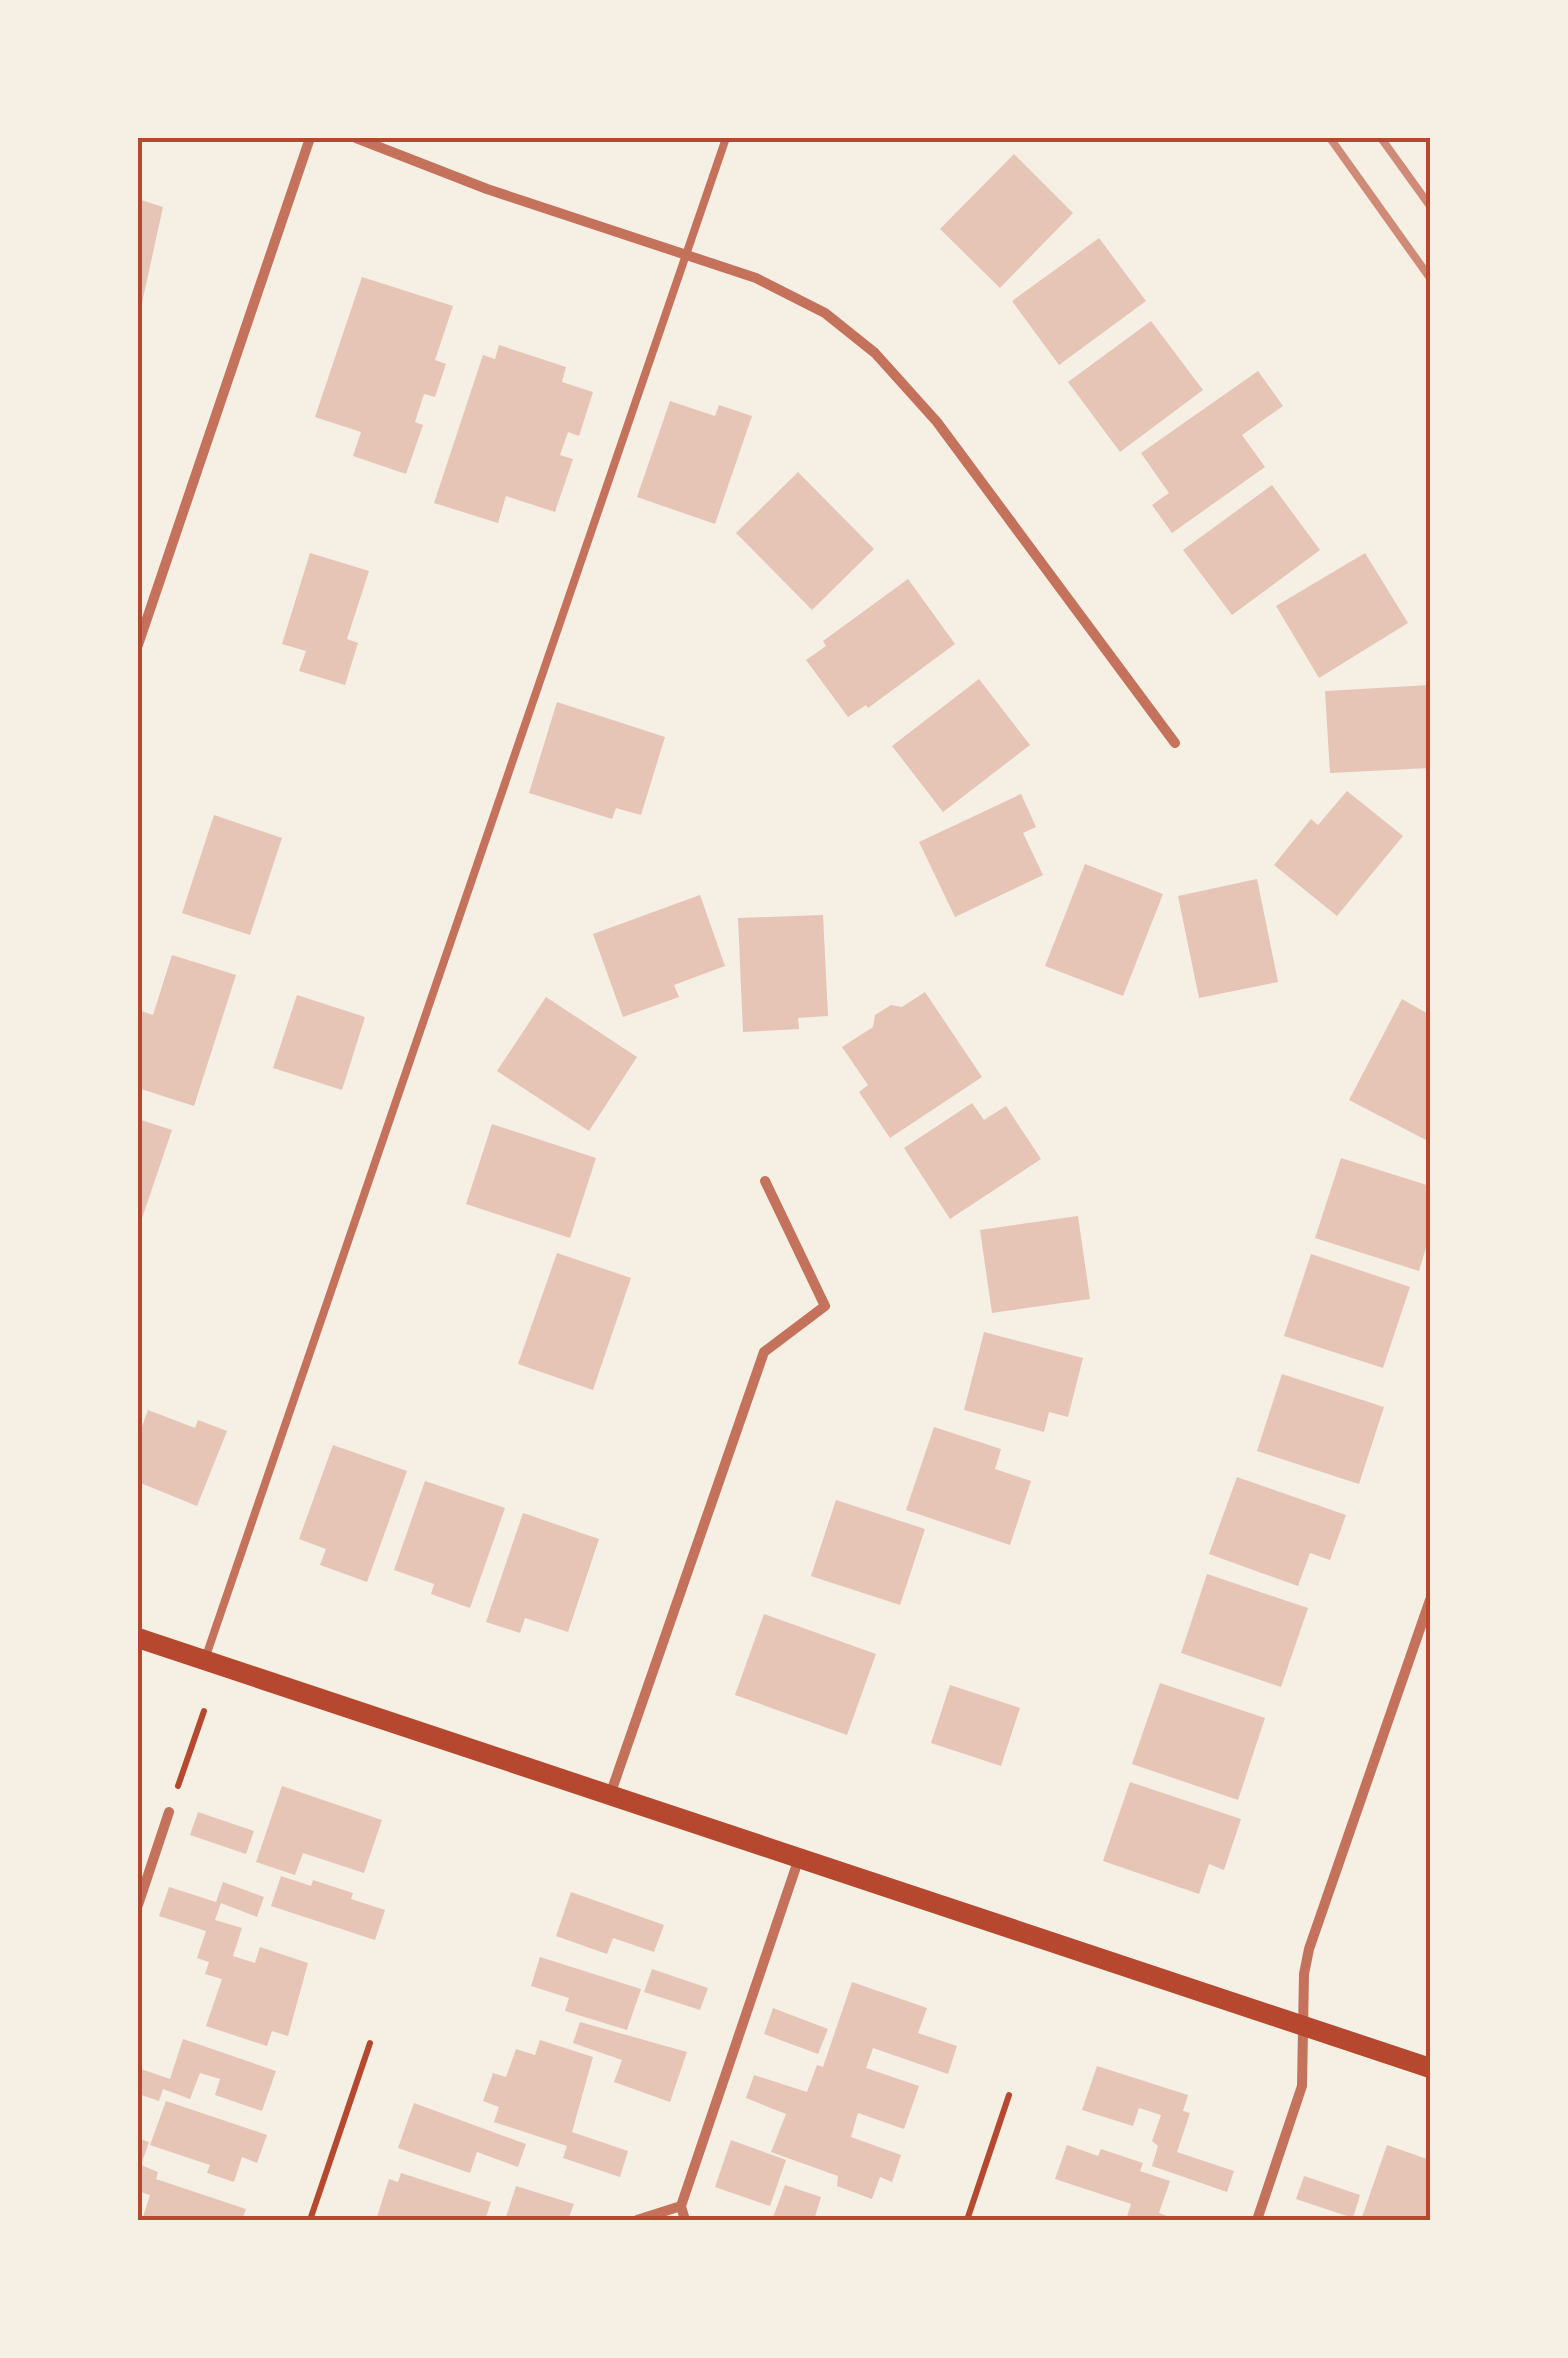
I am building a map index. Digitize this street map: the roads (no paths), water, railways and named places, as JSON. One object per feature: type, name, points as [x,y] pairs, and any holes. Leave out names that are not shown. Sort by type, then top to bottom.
[{"type":"main road","points":[[138,1638],[1430,2068]]},
{"type":"street","points":[[138,645],[310,138]]},
{"type":"street","points":[[356,138],[487,189],[684,252],[791,294],[875,353],[938,422],[1175,743]]},
{"type":"street","points":[[610,1796],[764,1352],[825,1306],[765,1181]]},
{"type":"street","points":[[1257,2220],[1302,2086],[1302,2026],[1310,1949],[1430,1600]]},
{"type":"street","points":[[138,1905],[169,1812]]},
{"type":"street","points":[[685,2220],[681,2206],[799,1858]]},
{"type":"street","points":[[637,2220],[681,2206]]},
{"type":"lane","points":[[205,1660],[726,138]]},
{"type":"railway","points":[[1330,138],[1430,278]]},
{"type":"railway","points":[[1381,138],[1430,206]]}]
